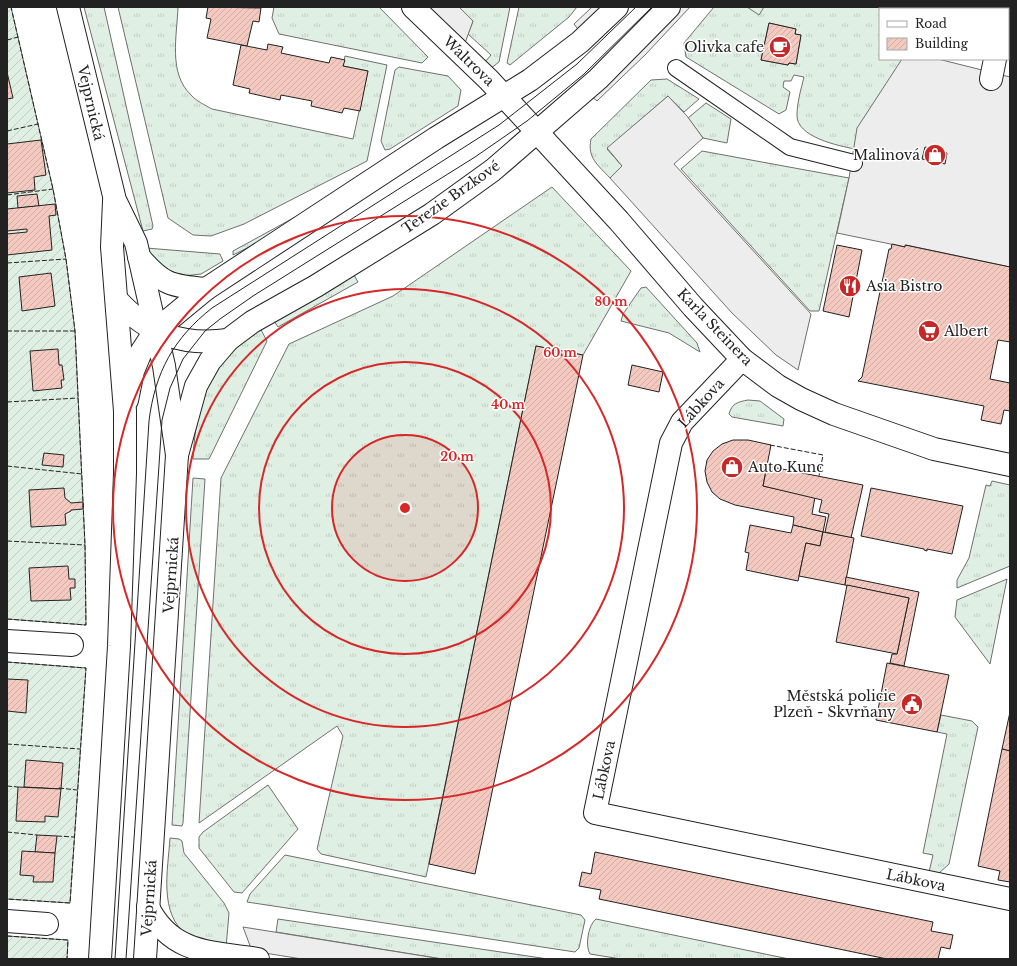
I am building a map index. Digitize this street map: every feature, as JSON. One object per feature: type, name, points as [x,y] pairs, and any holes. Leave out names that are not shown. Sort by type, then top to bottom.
[{"type":"street","name":"Vejprnická","points":[[68,7],[114,200],[136,243],[164,366],[177,455],[145,959]]},
{"type":"street","name":"Waltrova","points":[[413,7],[504,96],[522,116]]},
{"type":"street","points":[[126,411],[133,371],[140,354],[155,331],[206,289],[422,146],[556,62],[597,27],[617,7]]},
{"type":"street","name":"Terezie Brzkové","points":[[177,455],[196,386],[210,361],[228,340],[252,322],[316,286],[450,202],[493,170],[612,66],[669,7]]},
{"type":"street","points":[[676,68],[790,148],[854,163]]},
{"type":"street","name":"Karla Steinera","points":[[522,116],[620,221],[693,307],[742,359],[778,386],[801,399],[834,414],[934,448],[1010,465]]},
{"type":"street","name":"Vejprnická","points":[[100,959],[119,646],[126,411],[112,247],[114,200]]},
{"type":"street","points":[[139,257],[151,271],[164,282],[180,287],[206,289]]},
{"type":"street","name":"Terezie Brzkové","points":[[117,300],[141,322],[155,331],[173,338],[191,342],[209,343],[228,340]]},
{"type":"street","name":"Lábkova","points":[[742,359],[682,422],[671,443],[595,813],[1010,899]]},
{"type":"street","points":[[7,641],[72,645]]},
{"type":"street","points":[[148,907],[155,922],[165,933],[180,943],[201,950],[258,959]]},
{"type":"street","points":[[7,921],[47,924]]},
{"type":"green space","points":[[7,7],[11,7],[53,189],[66,259],[75,331],[85,545],[86,625],[7,619]]},
{"type":"green space","points":[[84,7],[104,7],[153,226],[152,229],[143,231]]},
{"type":"green space","points":[[118,7],[178,7],[176,54],[179,76],[184,86],[193,97],[212,109],[353,139],[368,71],[343,66],[345,56],[387,65],[367,161],[244,224],[211,236],[193,235],[168,218]]},
{"type":"green space","points":[[274,7],[379,7],[428,57],[422,63],[279,34],[272,18]]},
{"type":"green space","points":[[459,7],[510,7],[499,62],[490,69],[484,63],[491,55],[468,34],[473,21]]},
{"type":"green space","points":[[519,7],[577,7],[569,17],[510,65],[507,63]]},
{"type":"green space","points":[[714,7],[917,7],[879,8],[879,60],[904,60],[855,149],[829,143],[811,135],[803,129],[799,123],[797,115],[799,96],[804,77],[794,75],[791,81],[784,81],[783,87],[790,92],[786,110],[779,114],[686,57],[684,43]],"holes":[[[769,23],[796,29],[795,34],[801,35],[796,64],[789,63],[788,65],[761,60]]]},
{"type":"green space","points":[[747,7],[764,7],[759,15]]},
{"type":"green space","points":[[991,7],[992,8],[926,8]]},
{"type":"green space","points":[[399,67],[448,76],[461,90],[458,106],[390,149],[385,150],[381,141],[395,70]]},
{"type":"green space","points":[[667,79],[699,99],[684,112],[668,96],[607,149],[622,166],[610,178],[594,161],[590,146],[591,139],[651,80]]},
{"type":"green space","points":[[706,103],[731,119],[727,143],[703,138],[688,118]]},
{"type":"green space","points":[[702,151],[849,178],[819,311],[810,311],[681,169]]},
{"type":"green space","points":[[552,187],[631,271],[583,355],[536,346],[426,877],[321,854],[317,849],[343,736],[337,726],[199,823],[221,478],[289,344],[393,296]]},
{"type":"green space","points":[[319,204],[322,211],[233,255],[233,251]]},
{"type":"green space","points":[[146,248],[220,254],[223,261],[201,274],[184,276],[168,270],[155,261]]},
{"type":"green space","points":[[354,275],[358,282],[278,327],[274,321]]},
{"type":"green space","points":[[646,287],[697,343],[700,352],[669,333],[621,321],[623,314],[641,288]]},
{"type":"green space","points":[[260,328],[267,341],[209,459],[193,459],[198,418],[208,384],[228,355]]},
{"type":"green space","points":[[741,401],[760,401],[784,419],[783,426],[732,417],[729,414],[734,405]]},
{"type":"green space","points":[[193,478],[205,479],[182,826],[172,825]]},
{"type":"green space","points":[[992,481],[1010,485],[1010,566],[957,588],[957,580],[969,558],[986,485],[990,486]]},
{"type":"green space","points":[[1007,579],[990,664],[955,617],[957,600]]},
{"type":"green space","points":[[7,662],[86,668],[70,903],[7,899]]},
{"type":"green space","points":[[941,715],[972,721],[978,727],[949,864],[938,874],[929,872],[933,855],[923,853],[947,734],[937,732]]},
{"type":"green space","points":[[268,785],[298,829],[242,893],[234,892],[199,848],[199,837],[203,832]]},
{"type":"green space","points":[[170,838],[179,839],[182,841],[184,853],[224,903],[229,913],[226,948],[201,942],[188,936],[179,927],[172,916],[167,891]]},
{"type":"green space","points":[[285,855],[581,915],[585,920],[579,948],[575,952],[247,902],[250,894]]},
{"type":"green space","points":[[278,919],[548,959],[442,959],[276,932]]},
{"type":"green space","points":[[596,919],[789,959],[621,959],[590,954],[588,950],[588,936],[591,926]]},
{"type":"green space","points":[[7,936],[68,940],[67,959],[7,959]]},
{"type":"shaded area","points":[[429,7],[459,7],[473,21],[465,43]]},
{"type":"shaded area","points":[[592,7],[605,7],[580,32],[574,24]]},
{"type":"shaded area","points":[[676,7],[690,7],[645,55],[597,101],[591,96]]},
{"type":"shaded area","points":[[901,60],[942,60],[1010,77],[1010,267],[906,245],[905,247],[837,233],[849,178],[857,128]]},
{"type":"shaded area","points":[[668,96],[687,116],[703,138],[674,164],[811,314],[798,370],[776,355],[732,313],[610,178],[622,166],[607,148]]},
{"type":"shaded area","points":[[243,927],[442,959],[302,959],[252,951]]},
{"type":"building","points":[[208,7],[261,8],[259,22],[253,21],[247,46],[207,38],[211,19],[206,18]]},
{"type":"building","points":[[769,23],[796,29],[795,34],[801,35],[796,64],[789,63],[788,65],[761,60]]},
{"type":"building","points":[[268,44],[283,47],[281,53],[329,63],[331,57],[345,60],[343,66],[368,71],[360,111],[344,108],[342,113],[311,106],[312,101],[281,95],[280,100],[249,93],[250,89],[233,85],[241,45],[267,50]]},
{"type":"building","points":[[7,72],[13,98],[7,99]]},
{"type":"building","points":[[41,140],[46,175],[34,177],[35,190],[7,193],[7,144]]},
{"type":"building","name":"Malinová","points":[[925,147],[947,153],[945,164],[922,159]]},
{"type":"building","points":[[37,194],[39,206],[18,208],[17,196]]},
{"type":"building","points":[[55,204],[56,215],[49,216],[52,250],[7,255],[7,234],[27,232],[27,229],[7,231],[7,209]]},
{"type":"building","points":[[892,244],[905,247],[905,245],[1010,267],[1010,342],[998,340],[990,379],[1010,383],[1010,411],[1004,410],[1001,424],[981,420],[984,406],[858,381],[862,377],[889,249],[891,249]]},
{"type":"building","points":[[837,245],[862,250],[849,317],[823,311]]},
{"type":"building","points":[[51,273],[55,306],[22,311],[19,277]]},
{"type":"building","points":[[536,346],[583,355],[475,874],[429,864]]},
{"type":"building","points":[[58,349],[59,365],[62,365],[64,380],[61,380],[62,388],[33,391],[30,351]]},
{"type":"building","points":[[632,365],[663,372],[659,392],[628,385]]},
{"type":"building","points":[[733,440],[748,440],[771,445],[763,486],[815,497],[812,514],[826,517],[823,532],[793,525],[794,517],[735,505],[720,499],[712,492],[707,482],[705,471],[707,460],[713,451],[722,444]]},
{"type":"building","points":[[44,453],[64,455],[63,467],[42,465]]},
{"type":"building","points":[[767,466],[863,485],[851,538],[825,532],[829,514],[819,512],[822,500],[763,486]]},
{"type":"building","points":[[64,488],[65,498],[71,503],[83,502],[83,509],[71,510],[65,514],[66,525],[31,527],[29,490]]},
{"type":"building","points":[[871,488],[963,506],[952,554],[927,549],[927,551],[924,549],[861,536]]},
{"type":"building","points":[[750,525],[791,533],[793,525],[823,532],[820,546],[806,543],[798,581],[746,570],[749,553],[745,552]]},
{"type":"building","points":[[823,532],[854,538],[845,585],[799,576],[806,543],[820,546]]},
{"type":"building","points":[[68,566],[69,579],[75,579],[75,588],[70,588],[71,600],[31,601],[29,568]]},
{"type":"building","points":[[846,577],[919,592],[904,666],[890,663],[892,654],[897,654],[909,598],[845,585]]},
{"type":"building","points":[[847,585],[909,598],[897,654],[836,642]]},
{"type":"building","points":[[887,663],[949,675],[937,732],[876,720]]},
{"type":"building","points":[[7,679],[28,680],[26,713],[7,711]]},
{"type":"building","points":[[1010,712],[1010,751],[1002,749]]},
{"type":"building","points":[[1002,749],[1010,751],[1010,882],[998,880],[1000,871],[978,866]]},
{"type":"building","points":[[26,760],[63,763],[61,789],[24,787]]},
{"type":"building","points":[[18,787],[61,789],[58,817],[45,816],[45,822],[16,821]]},
{"type":"building","points":[[37,835],[57,836],[55,853],[35,852]]},
{"type":"building","points":[[22,851],[55,853],[53,882],[33,882],[34,876],[20,875]]},
{"type":"building","points":[[595,852],[933,922],[931,931],[953,935],[950,949],[941,947],[938,959],[887,959],[599,899],[601,890],[579,886],[582,872],[591,874]]},
{"type":"tram line","points":[[115,959],[149,421],[156,387],[168,357],[187,331],[212,308],[499,125],[577,64],[636,7]]},
{"type":"tram line","points":[[126,959],[162,420],[170,388],[183,359],[205,331],[253,296],[475,157],[527,121],[584,74],[652,7]]},
{"type":"fence","points":[[7,619],[86,625],[85,545],[75,331],[66,259],[53,189],[11,7]]},
{"type":"fence","points":[[7,40],[18,37]]},
{"type":"fence","points":[[7,131],[38,124]]},
{"type":"fence","points":[[7,195],[53,189]]},
{"type":"fence","points":[[7,263],[66,259]]},
{"type":"fence","points":[[7,331],[75,331]]},
{"type":"fence","points":[[7,402],[78,398]]},
{"type":"fence","points":[[770,445],[823,455],[819,476]]},
{"type":"fence","points":[[7,466],[82,474]]},
{"type":"fence","points":[[7,541],[85,545]]},
{"type":"fence","points":[[7,662],[86,668],[70,903],[7,899]]},
{"type":"fence","points":[[7,744],[80,749]]},
{"type":"fence","points":[[7,786],[18,787]]},
{"type":"fence","points":[[59,788],[77,790]]},
{"type":"fence","points":[[7,832],[37,835]]},
{"type":"fence","points":[[57,836],[74,837]]},
{"type":"fence","points":[[7,936],[68,940],[67,959]]},
{"type":"place","name":"Olivka cafe","points":[[780,47]]},
{"type":"place","name":"Malinová","points":[[935,155]]},
{"type":"place","name":"Asia Bistro","points":[[850,286]]},
{"type":"place","name":"Albert","points":[[929,331]]},
{"type":"place","name":"Auto Kunc","points":[[732,467]]},
{"type":"place","name":"Městská policie Plzeň - Skvrňany","points":[[912,704]]}]
